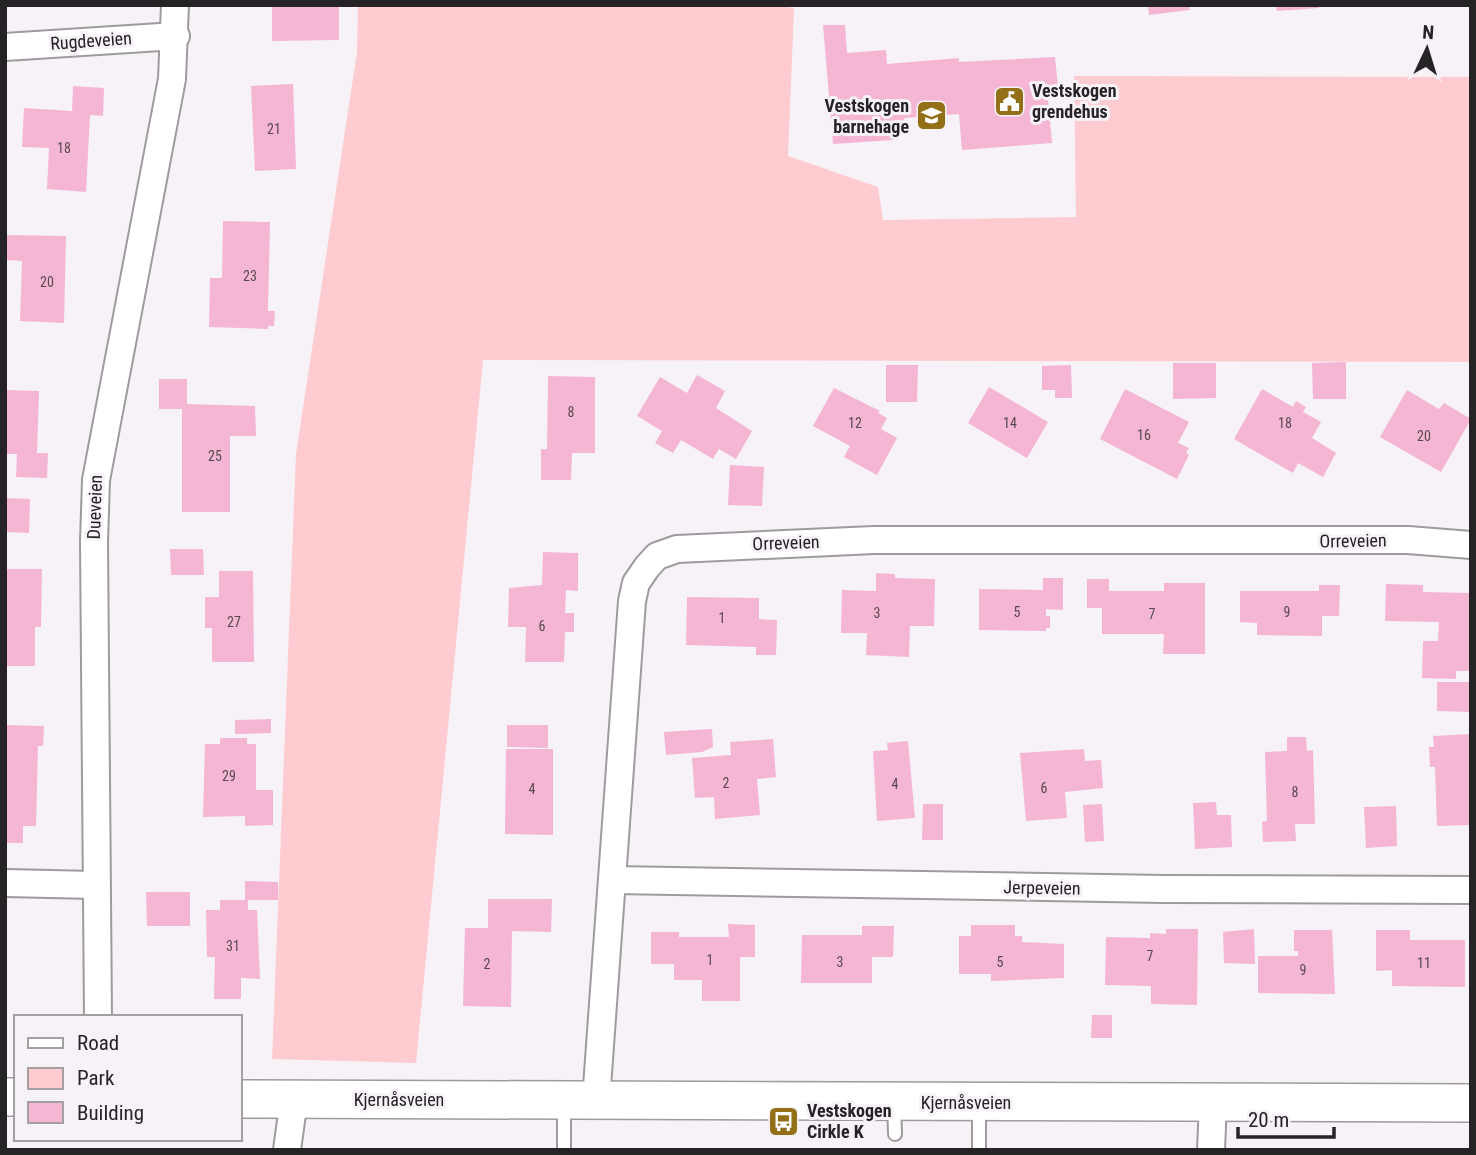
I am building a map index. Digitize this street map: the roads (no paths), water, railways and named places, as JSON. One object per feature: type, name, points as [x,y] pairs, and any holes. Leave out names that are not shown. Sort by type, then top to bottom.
[{"type":"main road","name":"Kjernåsveien","points":[[242,1099],[580,1101],[894,1119],[979,1103],[1471,1103]]},
{"type":"street","name":"Dueveien","points":[[98,1015],[94,542],[98,459],[173,79],[176,5]]},
{"type":"street","name":"Rugdeveien","points":[[5,47],[176,36]]},
{"type":"street","name":"Orreveien","points":[[580,1101],[613,880],[632,601],[636,583],[647,567],[665,551],[731,544],[1064,539],[1408,540],[1471,545]]},
{"type":"street","name":"Jerpeveien","points":[[613,880],[1164,889],[1471,890]]},
{"type":"street","points":[[5,883],[95,885]]},
{"type":"street","points":[[287,1150],[294,1099]]},
{"type":"street","points":[[1211,1150],[1213,1103]]},
{"type":"lane","points":[[564,1150],[580,1101]]},
{"type":"lane","points":[[979,1103],[979,1150]]},
{"type":"place","name":"Vestskogen grendehus","points":[[1009,101]]},
{"type":"place","name":"Vestskogen barnehage","points":[[932,116]]},
{"type":"place","name":"Vestskogen Cirkle K","points":[[784,1121]]}]
